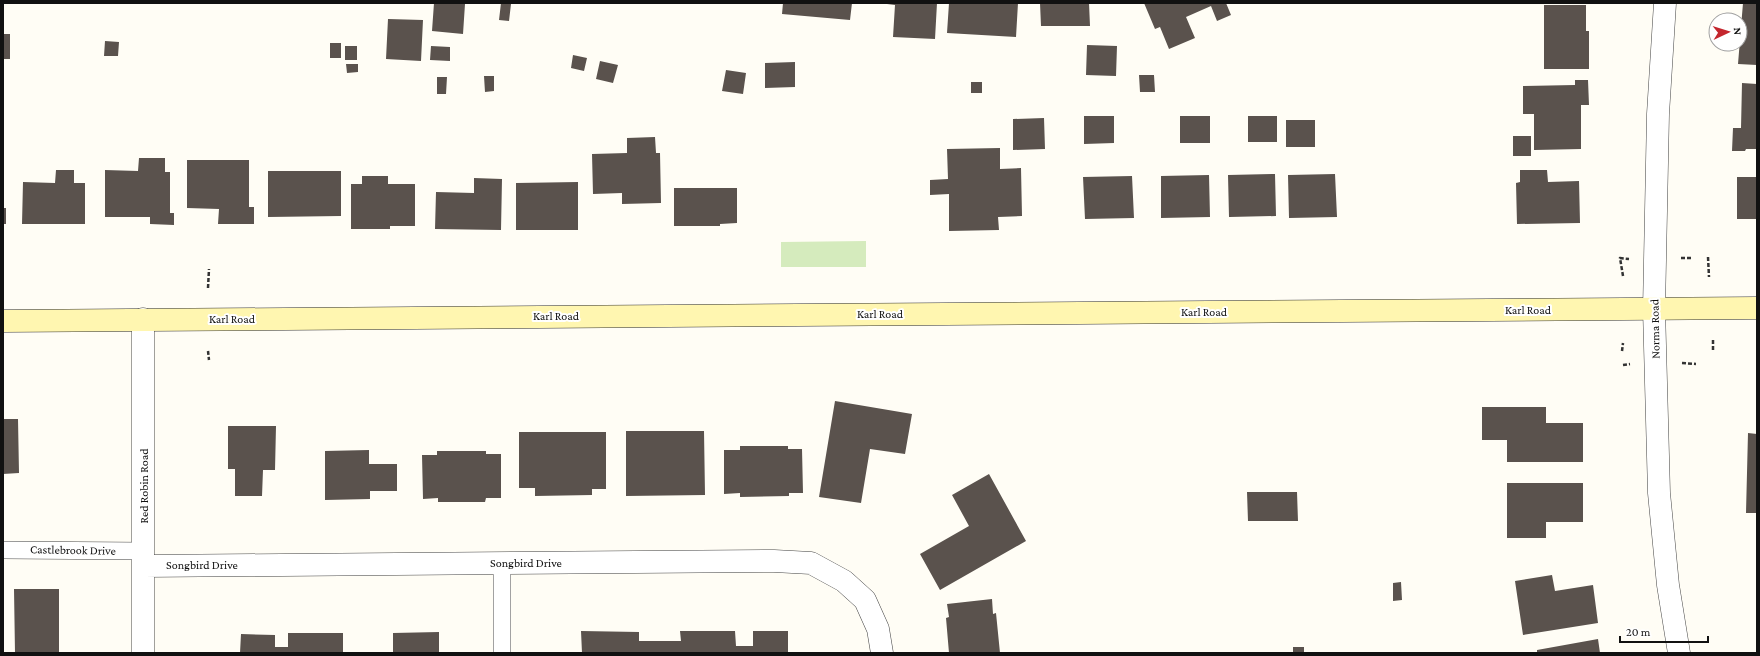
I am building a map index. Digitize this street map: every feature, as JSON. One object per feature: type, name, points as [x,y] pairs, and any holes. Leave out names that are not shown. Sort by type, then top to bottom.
[{"type":"main road","name":"Karl Road","points":[[3,321],[1757,308]]},
{"type":"street","name":"Norma Road","points":[[1665,3],[1658,114],[1654,309],[1660,493],[1668,584],[1679,653]]},
{"type":"street","name":"Red Robin Road","points":[[143,319],[143,653]]},
{"type":"street","name":"Songbird Drive","points":[[144,558],[502,563],[774,561],[812,564],[844,581],[865,600],[878,629],[882,653]]},
{"type":"lane","name":"Castlebrook Drive","points":[[3,550],[144,558]]},
{"type":"lane","points":[[502,563],[502,653]]},
{"type":"path","points":[[1708,257],[1709,276]]},
{"type":"path","points":[[1620,258],[1623,276]]},
{"type":"path","points":[[1676,259],[1693,258]]},
{"type":"path","points":[[208,288],[209,270]]},
{"type":"path","points":[[1713,339],[1713,350]]},
{"type":"path","points":[[1622,351],[1623,343]]},
{"type":"path","points":[[208,351],[209,360]]},
{"type":"path","points":[[1681,363],[1696,364]]},
{"type":"green space","points":[[866,241],[866,267],[781,267],[781,242]]},
{"type":"building","points":[[434,3],[465,4],[463,34],[432,31]]},
{"type":"building","points":[[501,3],[511,4],[509,21],[499,20]]},
{"type":"building","points":[[783,3],[852,3],[850,20],[782,14]]},
{"type":"building","points":[[879,3],[937,3],[935,39],[893,37],[895,5]]},
{"type":"building","points":[[949,3],[1018,3],[1016,37],[947,33]]},
{"type":"building","points":[[1040,3],[1089,3],[1090,26],[1041,26]]},
{"type":"building","points":[[1144,3],[1226,3],[1231,15],[1217,21],[1211,6],[1186,17],[1195,38],[1169,49],[1160,27],[1155,29]]},
{"type":"building","points":[[1743,3],[1757,3],[1757,65],[1738,64],[1739,52],[1748,52],[1748,12],[1742,12]]},
{"type":"building","points":[[1544,5],[1586,5],[1586,31],[1589,31],[1589,69],[1544,69]]},
{"type":"building","points":[[388,19],[423,20],[421,61],[386,59]]},
{"type":"building","points":[[3,34],[10,34],[10,59],[3,59]]},
{"type":"building","points":[[105,41],[119,42],[118,56],[104,56]]},
{"type":"building","points":[[330,43],[341,43],[341,58],[330,58]]},
{"type":"building","points":[[1087,45],[1117,46],[1116,76],[1086,75]]},
{"type":"building","points":[[345,46],[357,46],[357,60],[345,60]]},
{"type":"building","points":[[431,46],[450,47],[450,61],[430,60]]},
{"type":"building","points":[[573,55],[587,58],[584,71],[571,68]]},
{"type":"building","points":[[600,61],[618,65],[613,83],[596,79]]},
{"type":"building","points":[[795,62],[795,87],[765,88],[765,63]]},
{"type":"building","points":[[346,64],[358,64],[358,72],[347,73]]},
{"type":"building","points":[[726,70],[746,73],[743,94],[722,91]]},
{"type":"building","points":[[1139,75],[1154,75],[1155,92],[1140,92]]},
{"type":"building","points":[[484,76],[494,76],[494,91],[485,92]]},
{"type":"building","points":[[437,77],[447,77],[446,94],[437,94]]},
{"type":"building","points":[[1575,80],[1588,80],[1589,105],[1581,105],[1581,149],[1534,150],[1534,114],[1523,114],[1523,86],[1575,85]]},
{"type":"building","points":[[971,82],[982,82],[982,93],[971,93]]},
{"type":"building","points":[[1742,83],[1757,84],[1757,149],[1732,151],[1733,128],[1741,128]]},
{"type":"building","points":[[1084,116],[1114,116],[1114,143],[1084,144]]},
{"type":"building","points":[[1180,116],[1210,116],[1210,143],[1180,143]]},
{"type":"building","points":[[1248,116],[1277,116],[1277,142],[1248,142]]},
{"type":"building","points":[[1044,118],[1045,149],[1013,150],[1013,119]]},
{"type":"building","points":[[1286,120],[1315,120],[1315,147],[1286,147]]},
{"type":"building","points":[[1513,136],[1531,136],[1531,156],[1513,156]]},
{"type":"building","points":[[655,137],[656,153],[660,153],[661,203],[622,204],[622,193],[593,194],[592,154],[627,153],[627,138]]},
{"type":"building","points":[[1000,148],[1000,169],[1021,168],[1022,216],[998,217],[999,230],[949,231],[949,194],[930,195],[930,180],[948,179],[947,149]]},
{"type":"building","points":[[139,158],[165,158],[165,172],[170,172],[170,213],[174,213],[174,225],[150,224],[150,217],[105,217],[105,170],[138,171]]},
{"type":"building","points":[[187,160],[249,160],[249,207],[254,207],[254,224],[218,224],[219,209],[187,208]]},
{"type":"building","points":[[56,170],[74,170],[74,183],[85,183],[85,224],[22,224],[23,182],[55,183]]},
{"type":"building","points":[[1520,170],[1547,170],[1548,182],[1579,181],[1580,223],[1517,224],[1516,183],[1520,182]]},
{"type":"building","points":[[268,171],[341,171],[341,216],[268,217]]},
{"type":"building","points":[[1275,174],[1276,216],[1229,217],[1228,175]]},
{"type":"building","points":[[1335,174],[1337,217],[1289,218],[1288,175]]},
{"type":"building","points":[[1209,175],[1210,217],[1161,218],[1161,176]]},
{"type":"building","points":[[362,176],[388,176],[388,184],[415,184],[415,226],[390,226],[390,229],[351,229],[351,184],[362,184]]},
{"type":"building","points":[[1132,176],[1134,218],[1085,219],[1083,177]]},
{"type":"building","points":[[1737,177],[1757,177],[1757,219],[1737,219]]},
{"type":"building","points":[[474,178],[502,179],[501,230],[435,229],[436,192],[474,193]]},
{"type":"building","points":[[578,182],[578,230],[516,230],[516,183]]},
{"type":"building","points":[[674,188],[737,188],[737,223],[720,224],[720,226],[674,226]]},
{"type":"building","points":[[3,208],[6,208],[6,224],[3,224]]},
{"type":"building","points":[[835,401],[912,414],[905,454],[870,449],[861,503],[819,497]]},
{"type":"building","points":[[1482,407],[1546,407],[1546,423],[1583,423],[1583,462],[1507,462],[1507,440],[1482,440]]},
{"type":"building","points":[[3,419],[18,419],[19,473],[3,474]]},
{"type":"building","points":[[228,426],[276,426],[275,470],[263,470],[262,496],[235,496],[235,469],[228,469]]},
{"type":"building","points":[[626,431],[704,431],[705,495],[626,496]]},
{"type":"building","points":[[519,432],[606,432],[606,489],[592,489],[592,495],[535,496],[535,488],[519,488]]},
{"type":"building","points":[[1748,433],[1757,434],[1757,513],[1746,513]]},
{"type":"building","points":[[740,446],[788,446],[788,449],[802,449],[803,493],[789,493],[789,496],[740,497],[740,493],[724,494],[724,450],[740,450]]},
{"type":"building","points":[[369,450],[369,464],[397,464],[397,491],[370,491],[370,499],[325,500],[325,451]]},
{"type":"building","points":[[437,451],[486,451],[486,454],[501,454],[501,498],[486,498],[485,502],[438,502],[438,498],[423,499],[422,455],[437,455]]},
{"type":"building","points":[[989,474],[1026,541],[940,590],[920,554],[969,526],[952,495]]},
{"type":"building","points":[[1507,483],[1583,483],[1583,522],[1546,522],[1546,538],[1507,538]]},
{"type":"building","points":[[1247,492],[1297,492],[1298,521],[1248,521]]},
{"type":"building","points":[[1552,575],[1555,591],[1593,585],[1598,623],[1523,635],[1515,581]]},
{"type":"building","points":[[1401,582],[1402,600],[1393,601],[1393,583]]},
{"type":"building","points":[[14,589],[59,589],[59,653],[15,653]]},
{"type":"building","points":[[992,599],[993,614],[996,613],[1000,653],[949,653],[946,618],[949,617],[947,604]]},
{"type":"building","points":[[581,631],[639,632],[639,641],[681,641],[680,631],[735,631],[736,646],[753,646],[753,631],[788,631],[788,653],[582,653]]},
{"type":"building","points":[[439,632],[439,653],[393,653],[393,633]]},
{"type":"building","points":[[288,633],[343,633],[343,653],[240,653],[241,634],[275,635],[275,647],[288,647]]},
{"type":"building","points":[[1598,639],[1600,653],[1537,653],[1537,650]]},
{"type":"building","points":[[1293,647],[1304,647],[1304,653],[1293,653]]}]
